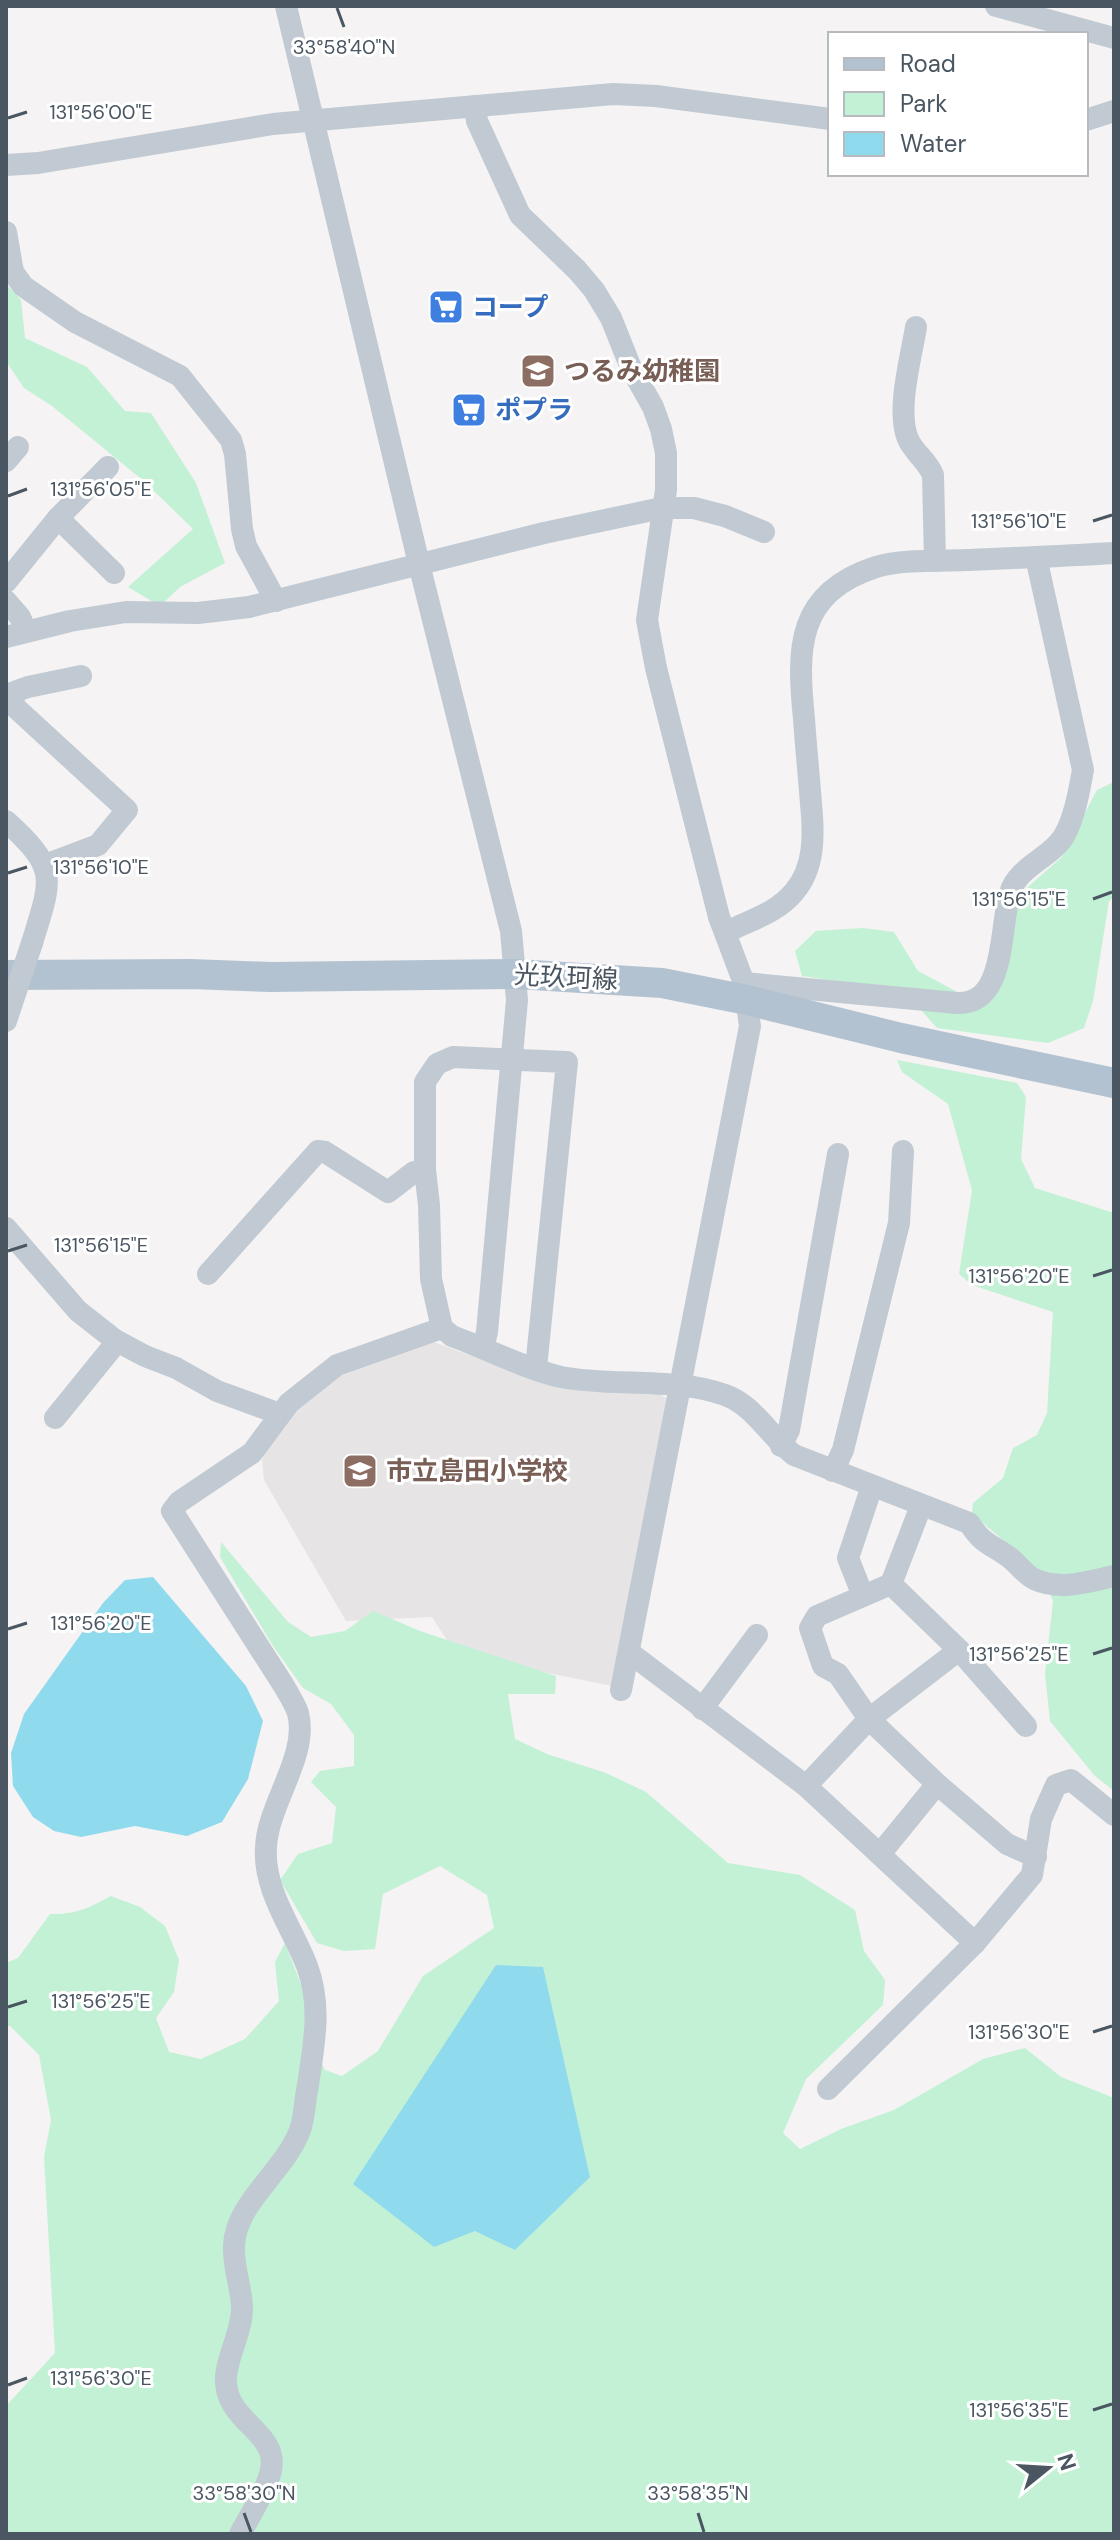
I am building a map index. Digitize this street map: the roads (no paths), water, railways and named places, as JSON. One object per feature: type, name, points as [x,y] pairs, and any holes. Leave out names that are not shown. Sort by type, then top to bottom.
[{"type":"main road","name":"光玖珂線","points":[[6,975],[271,977],[516,974],[745,991],[840,1024],[1114,1083]]},
{"type":"street","points":[[286,6],[419,564],[511,931],[516,974],[512,1058],[483,1348]]},
{"type":"street","points":[[996,6],[1114,38]]},
{"type":"street","points":[[6,165],[38,163],[312,120],[613,94],[656,96],[828,119]]},
{"type":"street","points":[[475,106],[477,121],[520,215],[594,290],[611,318],[638,382],[653,407],[666,453],[666,490],[647,620],[656,668],[719,917],[727,932],[745,991],[750,1026],[621,1690]]},
{"type":"street","points":[[1088,119],[1114,111]]},
{"type":"street","points":[[6,232],[13,272],[23,286],[75,322],[180,376],[231,440],[246,546],[276,601]]},
{"type":"street","points":[[916,327],[905,395],[905,430],[910,443],[929,464],[933,475],[935,561]]},
{"type":"street","points":[[6,582],[58,518],[108,467]]},
{"type":"street","points":[[6,601],[20,617],[16,634],[126,612],[198,613],[276,601],[419,564],[662,508],[694,508],[725,516],[764,532]]},
{"type":"street","points":[[58,518],[114,573]]},
{"type":"street","points":[[727,932],[772,912],[795,891],[810,862],[813,832],[800,678],[802,639],[809,618],[827,594],[878,566],[1114,553]]},
{"type":"street","points":[[745,991],[957,1003],[972,1003],[984,995],[995,978],[1004,911],[1013,884],[1064,836],[1078,797],[1083,770],[1036,557]]},
{"type":"street","points":[[45,865],[98,845],[127,810],[16,708],[8,694],[81,676]]},
{"type":"street","points":[[6,821],[38,851],[49,882],[6,1021]]},
{"type":"street","points":[[536,1368],[540,1353],[567,1062],[453,1057],[437,1064],[425,1082],[425,1170],[431,1279],[442,1328],[452,1336],[536,1368],[561,1377],[679,1386],[725,1394],[744,1404],[781,1446],[794,1455],[969,1523],[979,1539],[1010,1557],[1032,1578],[1052,1584],[1072,1585],[1114,1576]]},
{"type":"street","points":[[208,1274],[318,1151],[325,1152],[388,1192],[414,1172],[425,1170]]},
{"type":"street","points":[[833,1471],[843,1450],[899,1223],[903,1151]]},
{"type":"street","points":[[781,1446],[789,1430],[838,1154]]},
{"type":"street","points":[[7,1230],[78,1311],[115,1340],[217,1391],[280,1414]]},
{"type":"street","points":[[240,2534],[269,2478],[272,2456],[268,2442],[238,2415],[229,2399],[225,2380],[239,2330],[242,2305],[235,2272],[234,2244],[237,2227],[261,2188],[291,2151],[301,2125],[317,2018],[316,1993],[307,1966],[268,1879],[266,1847],[272,1812],[300,1733],[298,1712],[284,1686],[172,1511],[179,1502],[252,1453],[289,1403],[337,1365],[442,1328]]},
{"type":"street","points":[[55,1418],[115,1340]]},
{"type":"street","points":[[863,1596],[848,1558],[872,1486]]},
{"type":"street","points":[[921,1506],[891,1584],[817,1616],[810,1628],[823,1666],[838,1674],[869,1719],[937,1784],[1007,1844],[1036,1857]]},
{"type":"street","points":[[891,1584],[959,1650],[1026,1726]]},
{"type":"street","points":[[702,1709],[757,1635]]},
{"type":"street","points":[[806,1786],[869,1719],[959,1650]]},
{"type":"street","points":[[630,1653],[806,1786],[975,1943]]},
{"type":"street","points":[[828,2089],[975,1943],[1032,1875],[1041,1819],[1056,1785],[1071,1780],[1114,1815]]},
{"type":"street","points":[[880,1854],[937,1784]]},
{"type":"water","points":[[153,1577],[246,1686],[263,1721],[248,1779],[222,1822],[187,1836],[135,1826],[81,1837],[54,1831],[33,1817],[13,1786],[11,1753],[24,1714],[103,1603],[125,1580]]},
{"type":"water","points":[[496,1965],[543,1967],[590,2177],[515,2250],[475,2231],[434,2247],[353,2184]]},
{"type":"place","name":"コープ","points":[[446,307]]},
{"type":"place","name":"つるみ幼稚園","points":[[538,371]]},
{"type":"place","name":"ポプラ","points":[[469,410]]},
{"type":"place","name":"市立島田小学校","points":[[360,1471]]}]
